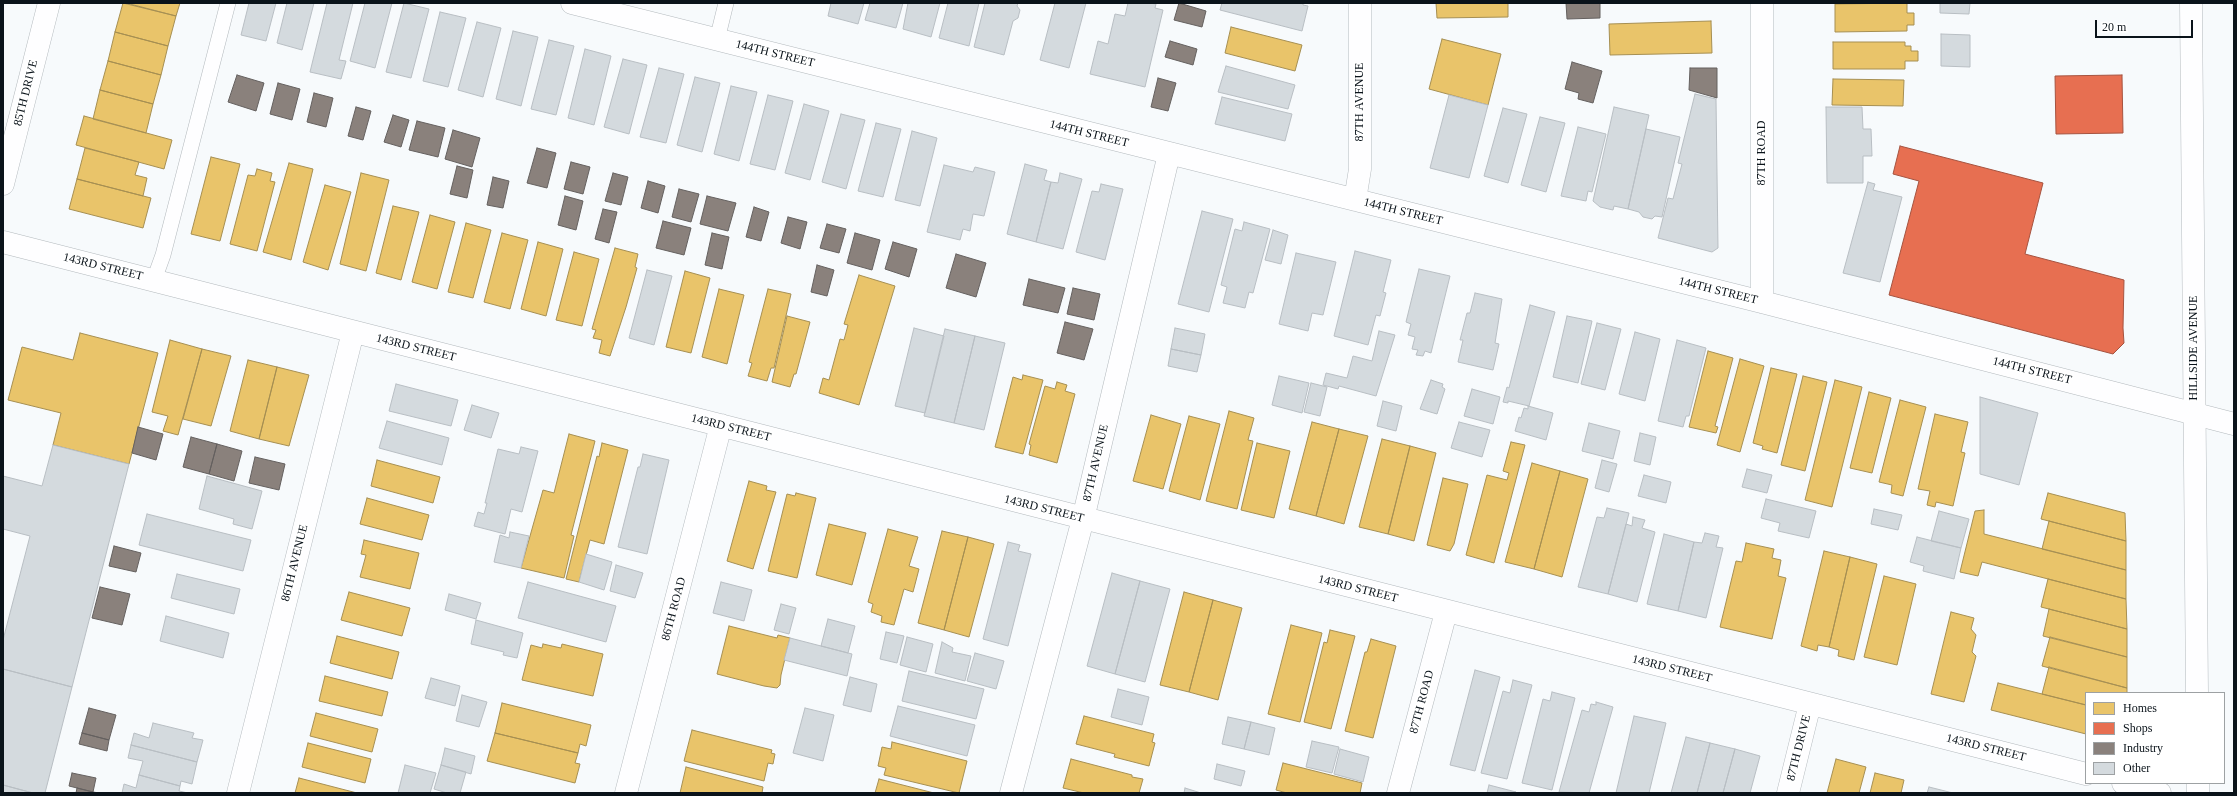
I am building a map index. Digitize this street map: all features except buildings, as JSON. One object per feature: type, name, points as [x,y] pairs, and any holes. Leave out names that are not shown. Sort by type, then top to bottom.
[{"type":"street","name":"85TH DRIVE","points":[[3,184],[49,3]]},
{"type":"street","name":"144TH STREET","points":[[572,3],[1762,302],[2234,424]]},
{"type":"street","name":"87TH AVENUE","points":[[1355,200],[1360,169],[1360,3]]},
{"type":"street","name":"87TH ROAD","points":[[1762,3],[1762,302]]},
{"type":"street","name":"HILLSIDE AVENUE","points":[[2192,3],[2197,692]]},
{"type":"street","name":"87TH AVENUE","points":[[1011,793],[1083,518],[1170,154]]},
{"type":"street","name":"143RD STREET","points":[[3,242],[1446,612],[2085,774]]},
{"type":"street","name":"86TH AVENUE","points":[[238,793],[353,332]]},
{"type":"street","name":"86TH ROAD","points":[[626,793],[721,425]]},
{"type":"street","name":"87TH ROAD","points":[[1398,793],[1446,612]]},
{"type":"street","name":"87TH DRIVE","points":[[1788,793],[1810,704]]},
{"type":"street","points":[[2127,784],[2160,793]]},
{"type":"lane","points":[[154,280],[163,255],[228,3]]},
{"type":"lane","points":[[717,40],[726,3]]}]
